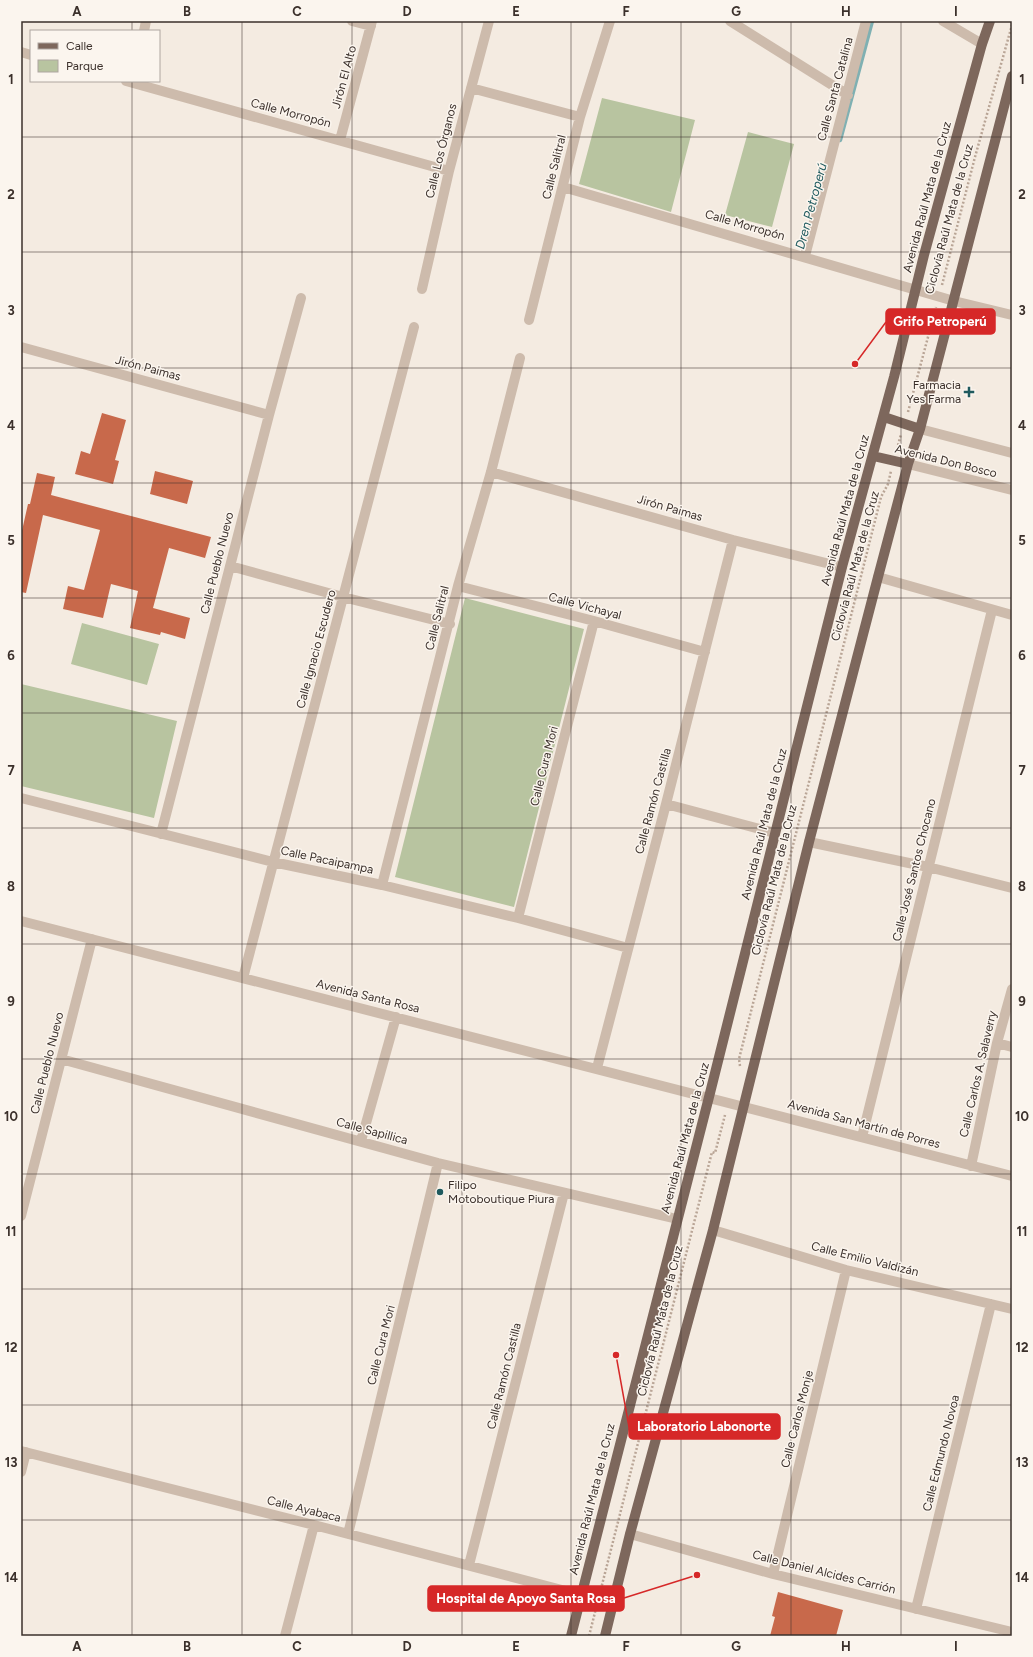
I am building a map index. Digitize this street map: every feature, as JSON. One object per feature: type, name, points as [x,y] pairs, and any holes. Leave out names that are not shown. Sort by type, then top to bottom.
[{"type":"main road","name":"Avenida Raúl Mata de la Cruz","points":[[570,1636],[709,1097],[842,567],[884,417],[917,290],[924,255],[982,44],[990,21]]},
{"type":"main road","points":[[605,1636],[630,1534],[713,1230],[809,842],[878,577],[908,464],[920,429],[1012,76]]},
{"type":"main road","name":"Avenida Don Bosco","points":[[884,417],[920,429]]},
{"type":"main road","name":"Avenida Don Bosco","points":[[873,456],[908,464]]},
{"type":"street","points":[[352,21],[372,24]]},
{"type":"street","name":"Calle Los Órganos","points":[[422,289],[449,171],[488,21]]},
{"type":"street","name":"Calle Salitral","points":[[529,320],[580,117],[610,21]]},
{"type":"street","points":[[730,21],[848,95]]},
{"type":"street","name":"Calle Santa Catalina","points":[[805,256],[866,21]]},
{"type":"street","points":[[943,21],[982,44]]},
{"type":"street","name":"Jirón El Alto","points":[[340,140],[372,24]]},
{"type":"street","name":"Calle Morropón","points":[[131,82],[449,171]]},
{"type":"street","points":[[471,88],[580,117]]},
{"type":"street","name":"Calle Morropón","points":[[563,187],[805,256],[954,301],[1012,315]]},
{"type":"street","name":"Calle Pueblo Nuevo","points":[[161,834],[269,415],[301,298]]},
{"type":"street","name":"Calle Ignacio Escudero","points":[[243,978],[414,327]]},
{"type":"street","name":"Jirón Paimas","points":[[21,347],[269,415]]},
{"type":"street","name":"Calle Salitral","points":[[382,885],[450,624],[458,586],[491,472],[520,358]]},
{"type":"street","name":"Avenida Don Bosco","points":[[920,429],[1012,453]]},
{"type":"street","name":"Avenida Don Bosco","points":[[908,464],[1012,490]]},
{"type":"street","name":"Jirón Paimas","points":[[491,472],[733,540],[842,567]]},
{"type":"street","name":"Calle Ramón Castilla","points":[[596,1068],[666,804],[733,540]]},
{"type":"street","points":[[230,566],[450,624]]},
{"type":"street","points":[[878,577],[1012,615]]},
{"type":"street","name":"Calle Vichayal","points":[[458,586],[594,621],[705,652]]},
{"type":"street","name":"Calle José Santos Chocano","points":[[862,1137],[992,610]]},
{"type":"street","name":"Calle Cura Mori","points":[[518,918],[594,621]]},
{"type":"street","name":"Calle Pacaipampa","points":[[21,798],[273,862],[382,885],[518,918],[628,948]]},
{"type":"street","points":[[666,804],[775,833]]},
{"type":"street","points":[[809,842],[928,867],[1012,888]]},
{"type":"street","name":"Avenida Santa Rosa","points":[[21,921],[709,1097]]},
{"type":"street","name":"Calle Pueblo Nuevo","points":[[21,1216],[23,1197],[92,939]]},
{"type":"street","name":"Calle Carlos A. Salaverry","points":[[971,1166],[997,1043],[1012,989]]},
{"type":"street","points":[[361,1141],[396,1017]]},
{"type":"street","points":[[997,1043],[1012,1047]]},
{"type":"street","name":"Calle Sapillica","points":[[61,1059],[438,1162],[677,1219]]},
{"type":"street","name":"Avenida San Martín de Porres","points":[[709,1097],[1012,1176]]},
{"type":"street","name":"Calle Cura Mori","points":[[348,1534],[438,1162]]},
{"type":"street","name":"Calle Ramón Castilla","points":[[469,1566],[564,1193]]},
{"type":"street","name":"Calle Emilio Valdizán","points":[[713,1230],[846,1270],[1012,1309]]},
{"type":"street","name":"Calle Carlos Monje","points":[[773,1574],[846,1270]]},
{"type":"street","name":"Calle Edmundo Novoa","points":[[916,1609],[991,1304]]},
{"type":"street","points":[[21,1472],[24,1451]]},
{"type":"street","name":"Calle Ayabaca","points":[[24,1451],[314,1524],[580,1595]]},
{"type":"street","points":[[285,1636],[314,1524]]},
{"type":"street","name":"Calle Daniel Alcides Carrión","points":[[630,1534],[773,1574],[1012,1632]]},
{"type":"path","name":"Ciclovía Raúl Mata de la Cruz","points":[[741,1068],[739,1059],[881,497],[888,484],[975,157],[1012,25]]},
{"type":"path","name":"Ciclovía Raúl Mata de la Cruz","points":[[589,1636],[712,1152],[716,1153]]},
{"type":"green space","points":[[602,98],[695,120],[671,212],[579,184]]},
{"type":"green space","points":[[748,132],[794,144],[772,227],[725,215]]},
{"type":"green space","points":[[465,598],[584,629],[514,907],[395,877]]},
{"type":"green space","points":[[82,623],[159,644],[147,685],[71,664]]},
{"type":"green space","points":[[21,684],[177,721],[154,818],[21,786]]},
{"type":"building","points":[[102,413],[126,420],[115,460],[119,461],[113,484],[75,474],[81,451],[90,454]]},
{"type":"building","points":[[155,471],[193,481],[187,504],[150,494]]},
{"type":"building","points":[[37,473],[55,477],[51,495],[211,537],[205,558],[169,548],[153,608],[190,618],[185,639],[161,632],[160,635],[130,628],[138,591],[111,584],[103,618],[63,609],[68,586],[84,590],[100,530],[43,515],[26,593],[21,592],[21,535]]},
{"type":"building","points":[[778,1592],[843,1610],[836,1636],[770,1636],[775,1617],[772,1616]]},
{"type":"waterway","name":"Dren Petroperú","points":[[840,140],[872,21]]},
{"type":"place","name":"Grifo Petroperú","points":[[855,364]]},
{"type":"place","name":"Farmacia Yes Farma","points":[[969,392]]},
{"type":"place","name":"Filipo Motoboutique Piura","points":[[440,1192]]},
{"type":"place","name":"Laboratorio Labonorte","points":[[616,1355]]},
{"type":"place","name":"Hospital de Apoyo Santa Rosa","points":[[697,1575]]}]
